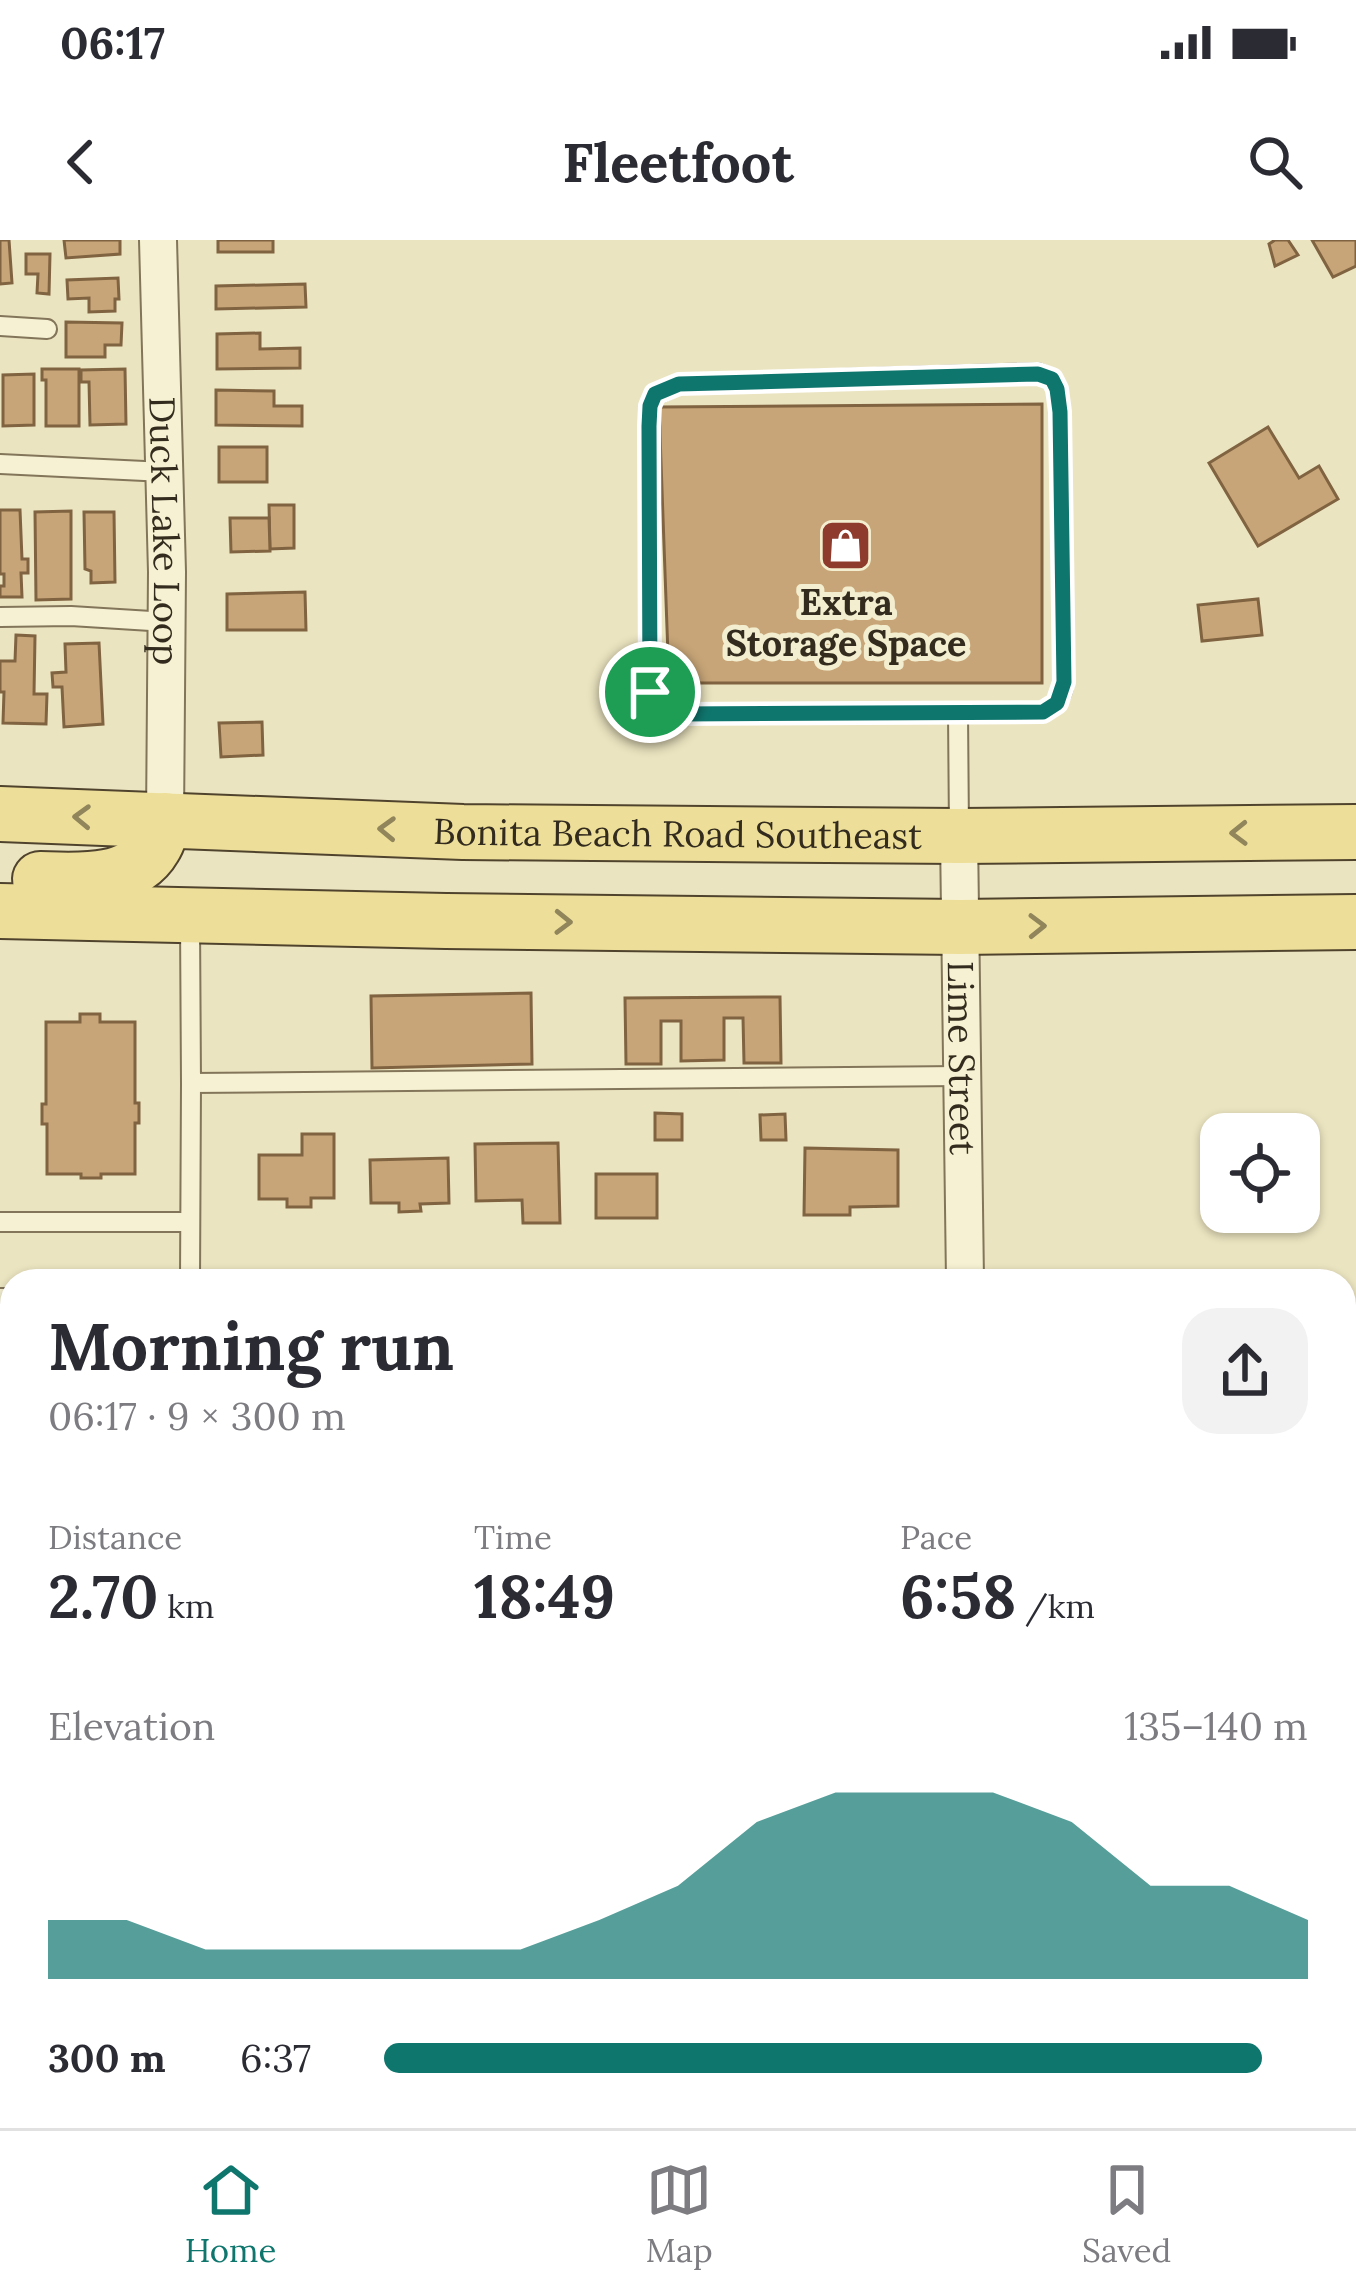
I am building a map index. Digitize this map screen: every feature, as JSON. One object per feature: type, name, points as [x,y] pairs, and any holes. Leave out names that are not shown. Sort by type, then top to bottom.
[{"type":"main road","name":"Bonita Beach Road Southeast","points":[[0,814],[463,832],[959,836],[1356,832]]},
{"type":"main road","points":[[0,879],[94,880],[128,869],[153,850],[165,820]]},
{"type":"main road","points":[[0,911],[960,926],[1356,922]]},
{"type":"street","name":"Duck Lake Loop","points":[[158,240],[165,472],[165,820]]},
{"type":"street","name":"Lime Street","points":[[959,836],[965,1269]]},
{"type":"lane","points":[[0,326],[47,329]]},
{"type":"lane","points":[[1038,374],[1052,379],[1060,412],[1063,693],[1043,712],[958,712],[680,714],[652,700],[649,426],[655,394],[679,384],[1038,374]]},
{"type":"lane","points":[[0,464],[165,472]]},
{"type":"lane","points":[[0,617],[166,622]]},
{"type":"lane","points":[[958,712],[959,836]]},
{"type":"lane","points":[[190,914],[190,1269]]},
{"type":"lane","points":[[191,1083],[961,1076]]},
{"type":"lane","points":[[0,1222],[190,1222]]},
{"type":"building","points":[[0,240],[9,240],[12,283],[0,284]]},
{"type":"building","points":[[64,240],[120,240],[120,254],[66,258]]},
{"type":"building","points":[[218,240],[273,240],[273,252],[218,252]]},
{"type":"building","points":[[1288,240],[1298,255],[1275,266],[1269,244]]},
{"type":"building","points":[[1312,240],[1356,240],[1356,266],[1333,277]]},
{"type":"building","points":[[26,254],[50,254],[49,294],[37,293],[38,274],[26,274]]},
{"type":"building","points":[[118,278],[115,311],[89,312],[89,298],[68,299],[67,280]]},
{"type":"building","points":[[305,284],[306,307],[216,309],[216,286]]},
{"type":"building","points":[[66,322],[122,323],[121,345],[105,345],[105,357],[66,357]]},
{"type":"building","points":[[260,333],[260,349],[300,348],[300,368],[217,369],[217,334]]},
{"type":"building","points":[[42,369],[79,369],[79,426],[46,426]]},
{"type":"building","points":[[125,369],[126,424],[90,425],[89,382],[81,382],[81,370]]},
{"type":"building","points":[[34,374],[34,425],[3,426],[3,375]]},
{"type":"building","points":[[216,390],[274,391],[274,406],[302,406],[302,426],[216,425]]},
{"type":"building","points":[[1042,404],[1042,683],[669,683],[659,407]]},
{"type":"building","points":[[1268,427],[1299,478],[1319,466],[1338,499],[1258,546],[1209,463]]},
{"type":"building","points":[[219,447],[267,447],[267,482],[219,482]]},
{"type":"building","points":[[269,505],[294,505],[294,548],[270,549]]},
{"type":"building","points":[[0,510],[20,510],[22,559],[28,559],[28,573],[21,573],[22,597],[0,597],[4,574],[0,574]]},
{"type":"building","points":[[71,511],[71,599],[36,600],[35,512]]},
{"type":"building","points":[[84,512],[114,512],[115,582],[91,583],[91,571],[85,569]]},
{"type":"building","points":[[230,518],[269,518],[270,551],[231,552]]},
{"type":"building","points":[[305,592],[306,630],[227,630],[227,594]]},
{"type":"building","points":[[1258,599],[1262,635],[1202,641],[1198,605]]},
{"type":"building","points":[[16,635],[35,636],[34,694],[47,694],[46,724],[3,723],[0,661],[15,661]]},
{"type":"building","points":[[99,643],[103,724],[64,727],[62,687],[53,687],[52,673],[66,672],[65,644]]},
{"type":"building","points":[[262,722],[263,755],[221,757],[219,723]]},
{"type":"building","points":[[531,993],[532,1064],[372,1068],[371,996]]},
{"type":"building","points":[[780,997],[781,1063],[744,1063],[743,1018],[724,1018],[724,1060],[681,1061],[681,1021],[661,1021],[661,1064],[626,1064],[625,998]]},
{"type":"building","points":[[80,1014],[100,1014],[100,1022],[135,1022],[139,1123],[135,1123],[135,1174],[81,1178],[81,1174],[47,1174],[47,1124],[42,1124],[46,1022],[80,1022]]},
{"type":"building","points":[[655,1113],[682,1114],[682,1140],[655,1140]]},
{"type":"building","points":[[785,1114],[786,1140],[761,1140],[760,1115]]},
{"type":"building","points":[[302,1134],[334,1134],[334,1198],[311,1198],[311,1207],[287,1207],[287,1199],[259,1199],[259,1155],[302,1155]]},
{"type":"building","points":[[558,1143],[560,1223],[523,1223],[522,1200],[476,1201],[475,1144]]},
{"type":"building","points":[[805,1148],[898,1150],[898,1206],[850,1207],[850,1215],[804,1215]]},
{"type":"building","points":[[448,1158],[449,1203],[420,1204],[421,1211],[399,1212],[399,1203],[371,1203],[370,1160]]},
{"type":"building","points":[[596,1174],[657,1174],[657,1218],[596,1218]]},
{"type":"place","name":"Extra Storage Space","points":[[846,546]]},
{"type":"route","points":[[1038,374],[1052,379],[1060,412],[1064,682],[1057,703],[1043,712],[680,714],[652,700],[650,692],[649,426],[655,394],[679,384],[1038,374]]}]
